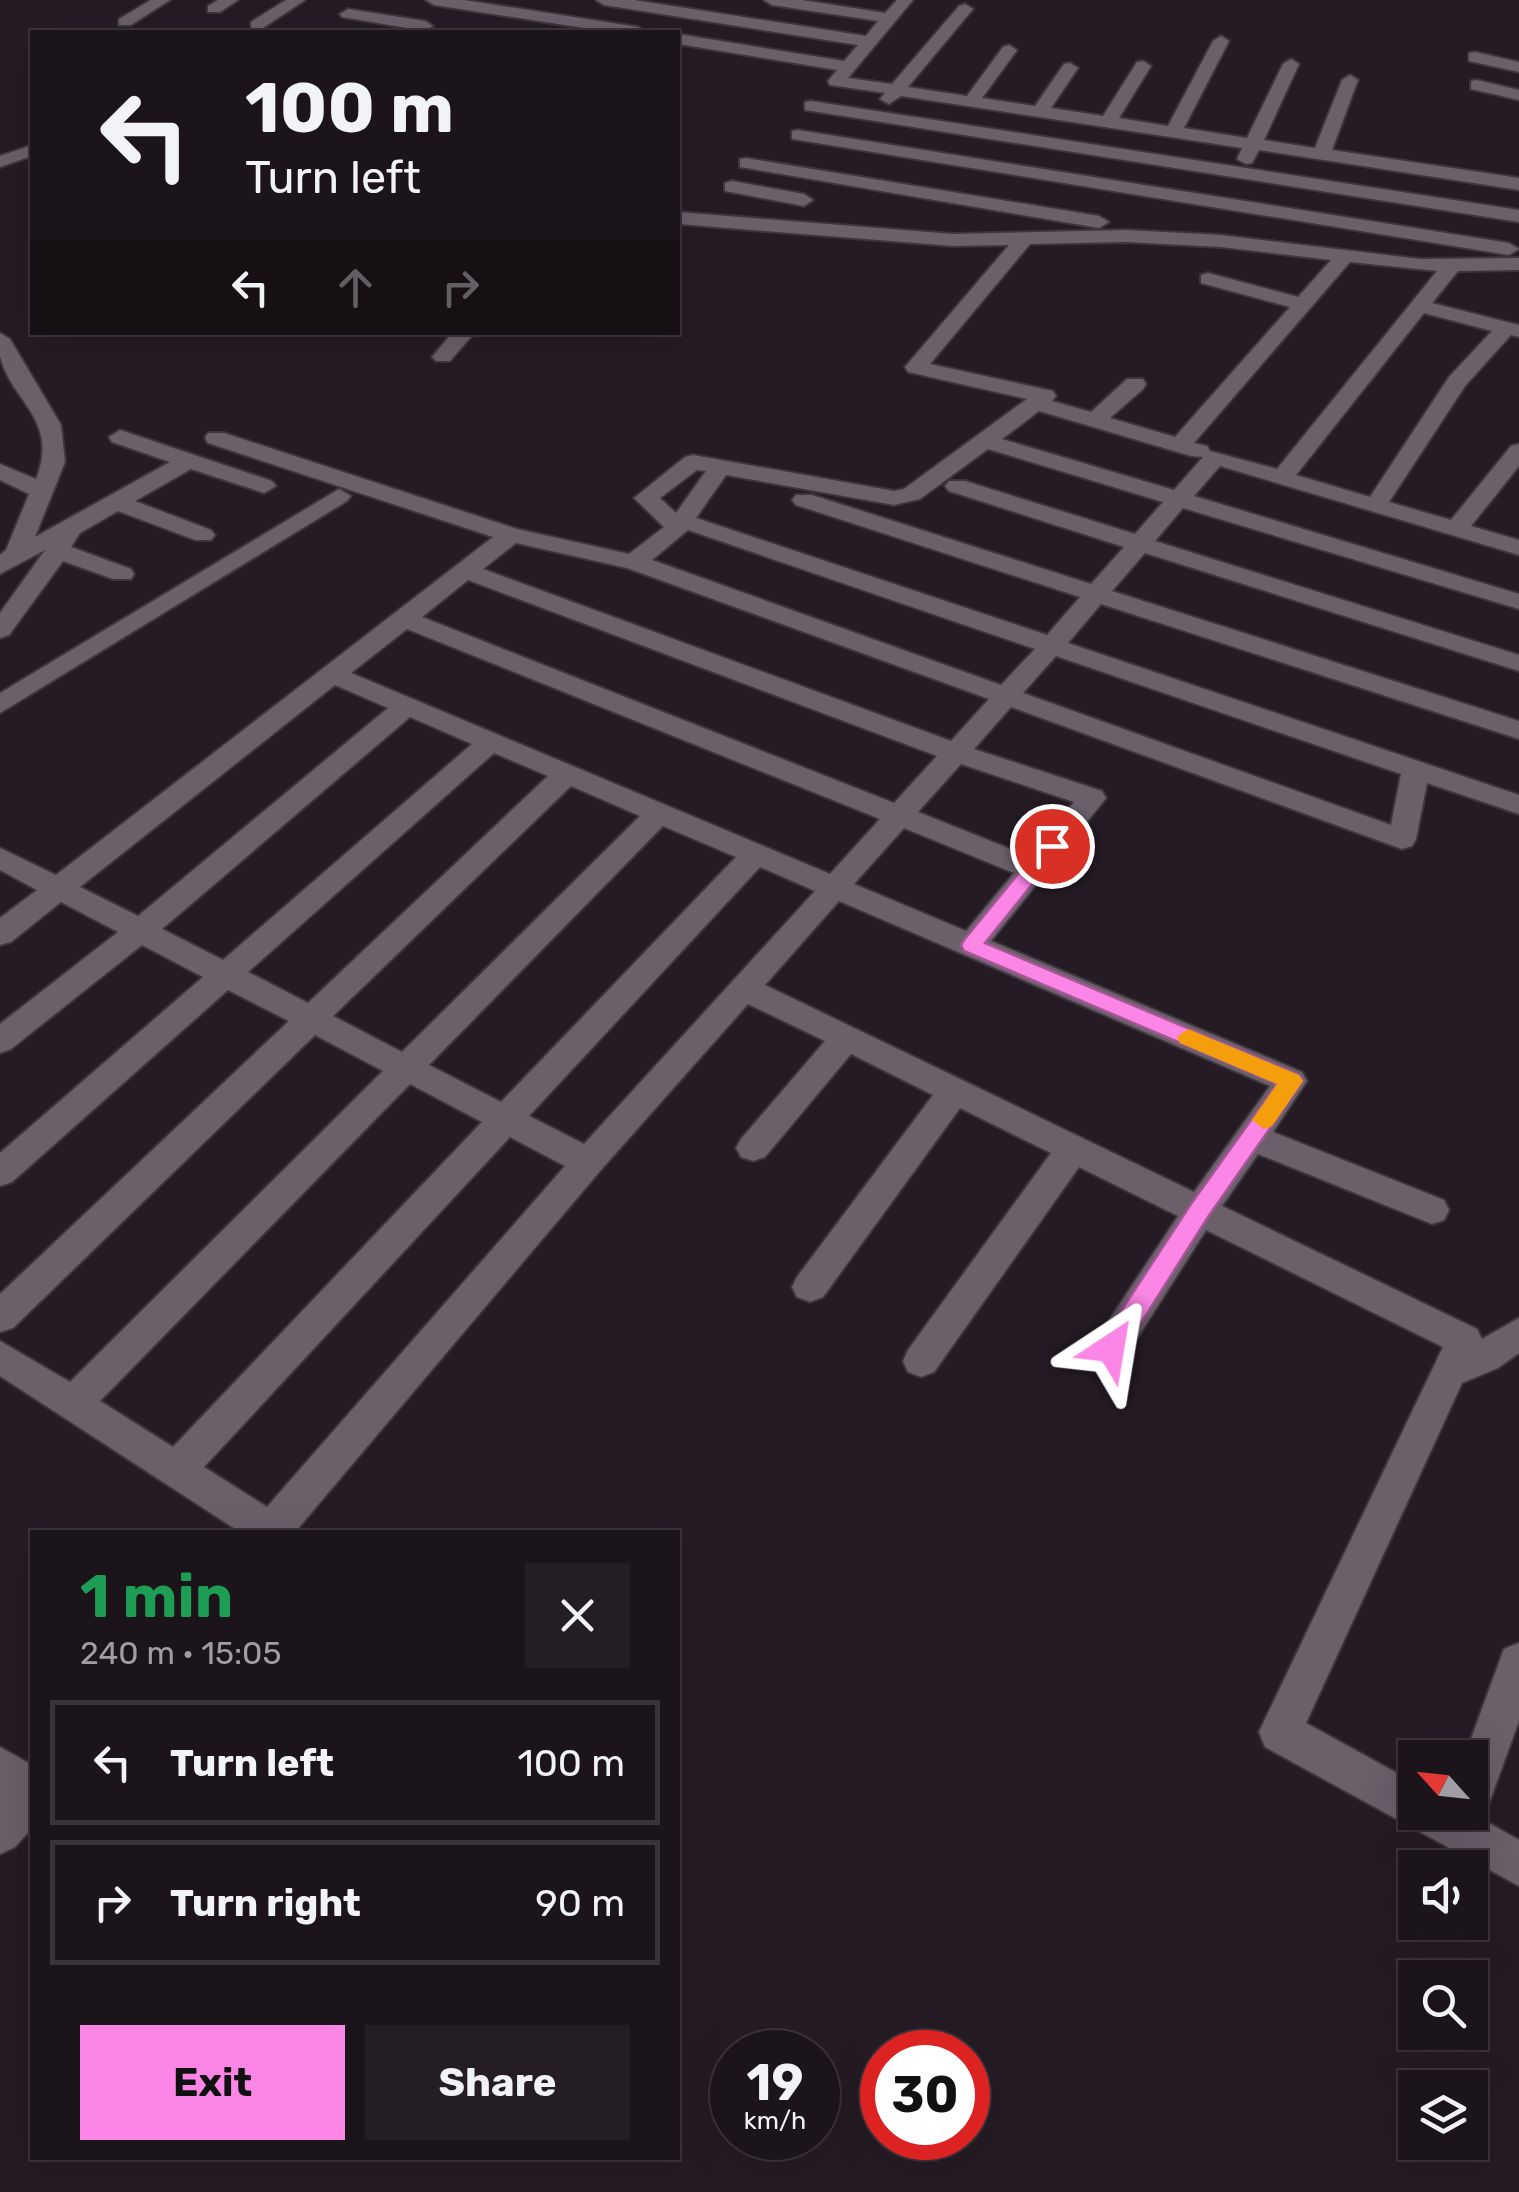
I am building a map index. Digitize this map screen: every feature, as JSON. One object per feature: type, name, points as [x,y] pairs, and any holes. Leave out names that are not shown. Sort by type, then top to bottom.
[{"type":"street","points":[[124,22],[162,0]]},
{"type":"street","points":[[214,10],[230,0]]},
{"type":"street","points":[[257,25],[297,0]]},
{"type":"street","points":[[370,0],[341,18],[420,29],[458,2]]},
{"type":"street","points":[[434,0],[626,30]]},
{"type":"street","points":[[604,0],[867,41]]},
{"type":"street","points":[[773,0],[834,4],[886,18]]},
{"type":"street","points":[[904,0],[836,81],[1511,183],[1519,160]]},
{"type":"street","points":[[785,226],[965,9]]},
{"type":"street","points":[[680,39],[845,66]]},
{"type":"street","points":[[1174,131],[1221,41]]},
{"type":"street","points":[[972,100],[1009,50]]},
{"type":"street","points":[[1475,57],[1519,67]]},
{"type":"street","points":[[1222,204],[1256,144],[1292,64]]},
{"type":"street","points":[[1109,121],[1143,66]]},
{"type":"street","points":[[1040,111],[1070,68]]},
{"type":"street","points":[[1322,154],[1350,80]]},
{"type":"street","points":[[1477,85],[1519,95]]},
{"type":"street","points":[[811,106],[1519,216]]},
{"type":"street","points":[[798,135],[1519,251]]},
{"type":"street","points":[[0,162],[30,151]]},
{"type":"street","points":[[746,164],[1158,232],[1191,241]]},
{"type":"street","points":[[732,187],[804,200]]},
{"type":"street","points":[[680,218],[953,240],[1091,236],[1191,241],[1343,258],[1452,265],[1519,264]]},
{"type":"street","points":[[1022,240],[916,367],[1045,396],[912,494],[894,498],[692,462],[646,498],[680,524],[1053,644],[1519,805]]},
{"type":"street","points":[[1182,444],[1343,258]]},
{"type":"street","points":[[1282,478],[1452,265]]},
{"type":"street","points":[[1208,278],[1303,304]]},
{"type":"street","points":[[1420,306],[1513,330]]},
{"type":"street","points":[[1376,506],[1458,382],[1513,330]]},
{"type":"street","points":[[443,357],[462,335]]},
{"type":"street","points":[[0,340],[50,425],[54,462],[9,552]]},
{"type":"street","points":[[0,394],[25,381]]},
{"type":"street","points":[[1094,420],[1135,384]]},
{"type":"street","points":[[1035,403],[1519,548]]},
{"type":"street","points":[[120,437],[264,486]]},
{"type":"street","points":[[216,438],[511,535],[634,562],[1402,839],[1416,769]]},
{"type":"street","points":[[996,444],[1519,602]]},
{"type":"street","points":[[1456,529],[1519,451]]},
{"type":"street","points":[[272,1530],[588,1162],[1098,594],[1215,457]]},
{"type":"street","points":[[9,552],[71,528],[186,462]]},
{"type":"street","points":[[634,562],[680,524],[720,467]]},
{"type":"street","points":[[0,471],[42,491]]},
{"type":"street","points":[[768,476],[784,492],[800,498],[1519,730]]},
{"type":"street","points":[[956,486],[1519,663]]},
{"type":"street","points":[[0,706],[339,496]]},
{"type":"street","points":[[117,502],[203,535]]},
{"type":"street","points":[[0,630],[71,528]]},
{"type":"street","points":[[0,934],[511,535]]},
{"type":"street","points":[[58,550],[122,574]]},
{"type":"street","points":[[466,571],[956,753],[1092,798],[971,945]]},
{"type":"street","points":[[404,619],[1032,869]]},
{"type":"street","points":[[334,675],[1291,1081],[1200,1210],[1111,1348]]},
{"type":"street","points":[[0,1041],[141,930],[407,706]]},
{"type":"street","points":[[0,1173],[490,742]]},
{"type":"street","points":[[0,1316],[568,774]]},
{"type":"street","points":[[74,1404],[659,813]]},
{"type":"street","points":[[176,1470],[756,854]]},
{"type":"street","points":[[0,858],[588,1162]]},
{"type":"street","points":[[744,988],[1464,1340],[1280,1732],[1398,1797]]},
{"type":"street","points":[[752,1148],[846,1038]]},
{"type":"street","points":[[810,1287],[954,1091]]},
{"type":"street","points":[[1252,1136],[1432,1210]]},
{"type":"street","points":[[921,1361],[1074,1149]]},
{"type":"street","points":[[1449,1372],[1485,1358],[1519,1334]]},
{"type":"street","points":[[0,1357],[267,1530]]},
{"type":"street","points":[[1486,1740],[1519,1663]]},
{"type":"street","points":[[0,1768],[30,1792]]},
{"type":"street","points":[[0,1832],[30,1796]]},
{"type":"street","points":[[1475,1830],[1519,1864]]},
{"type":"slow traffic","points":[[1188,1037],[1291,1081],[1264,1120]]},
{"type":"route","points":[[1052,846],[971,945],[1291,1081],[1200,1210],[1111,1348]]}]
